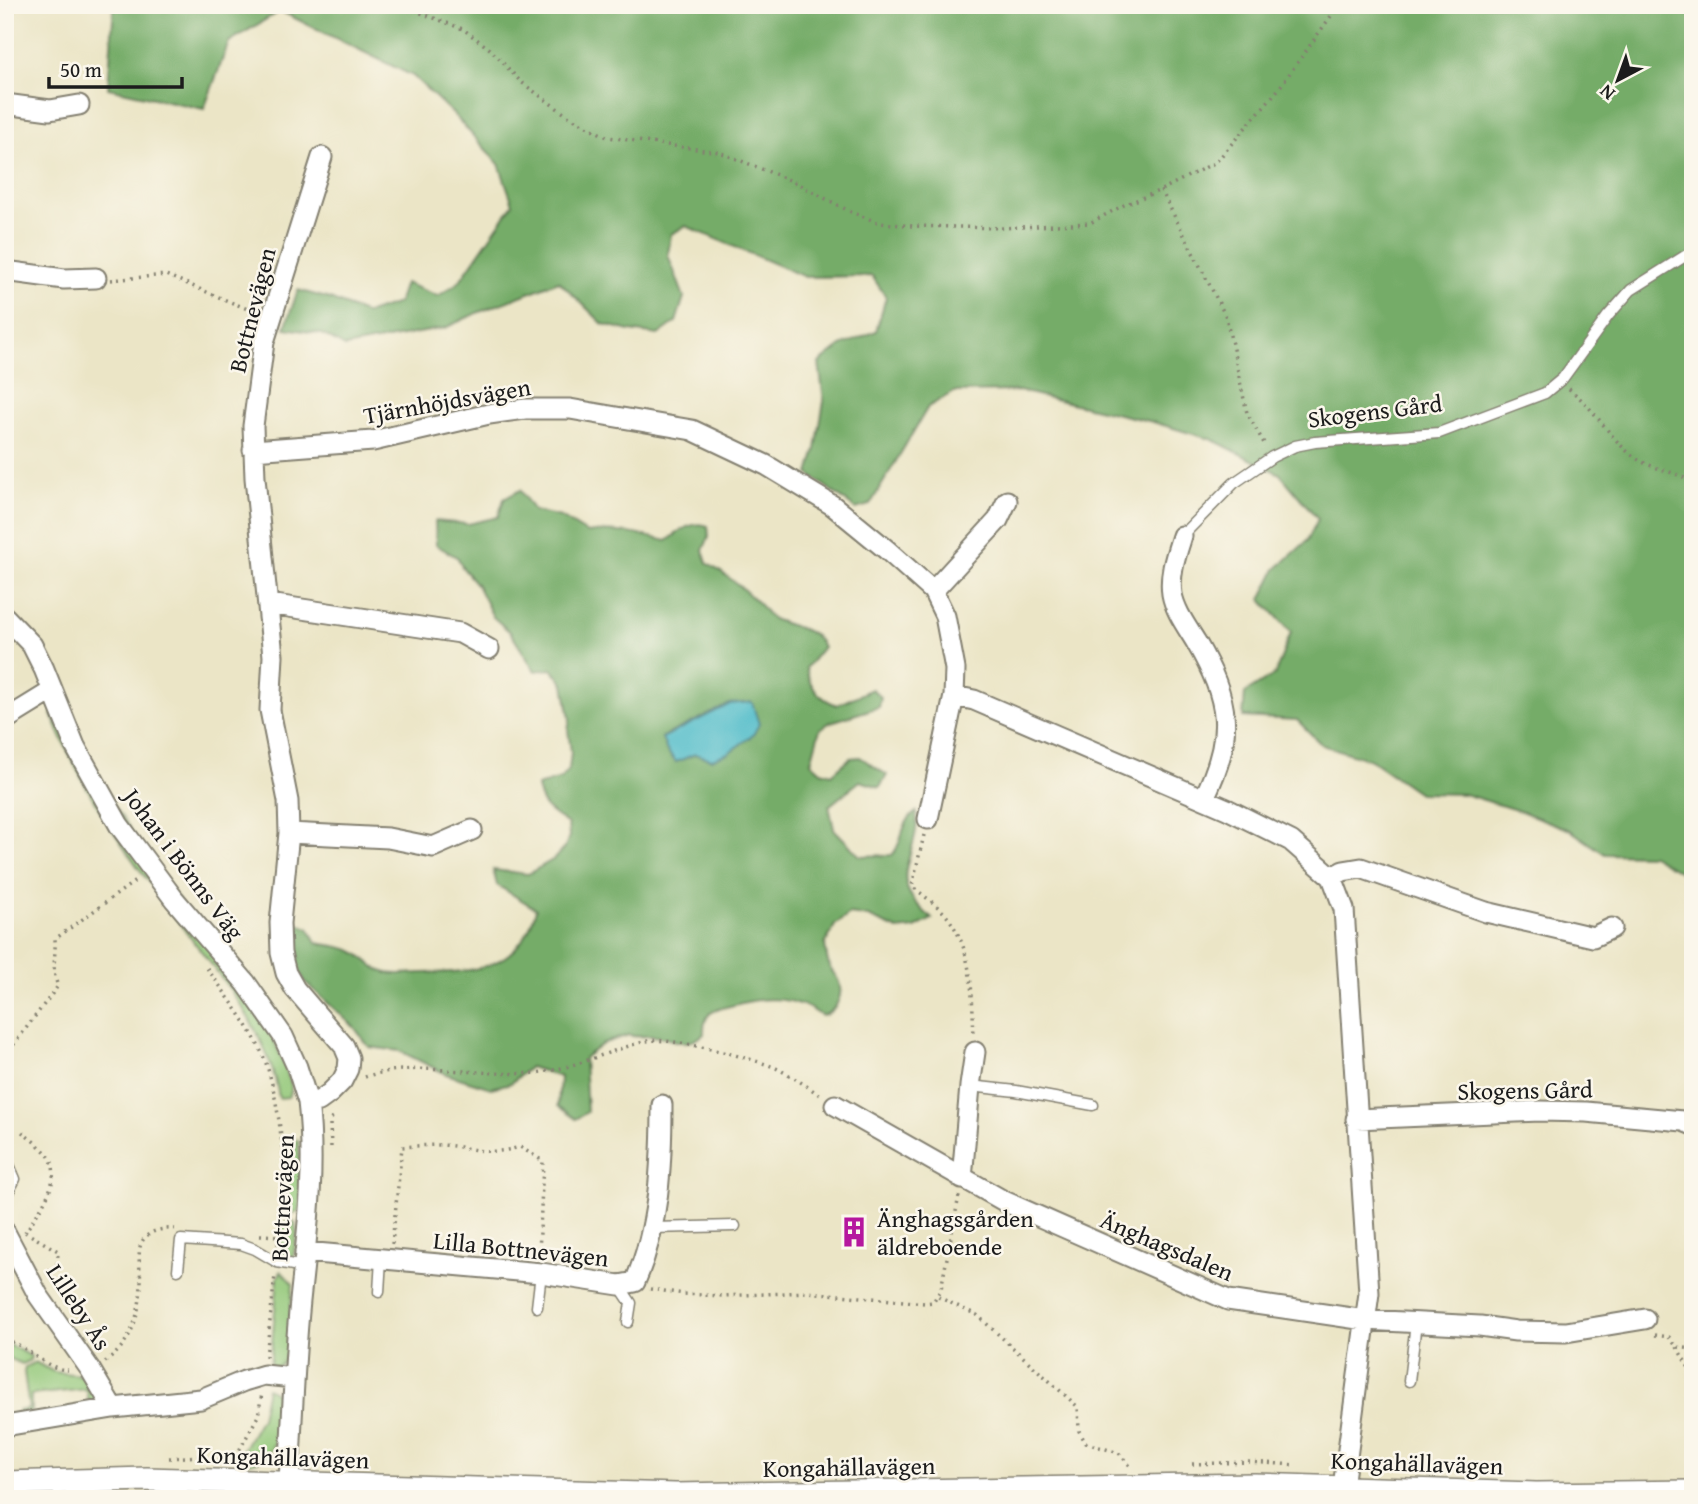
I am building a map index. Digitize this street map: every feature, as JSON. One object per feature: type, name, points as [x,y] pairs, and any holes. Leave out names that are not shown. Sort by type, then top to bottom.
[{"type":"street","points":[[5,104],[50,110],[79,105]]},
{"type":"street","name":"Bottnevägen","points":[[289,1483],[294,1378],[312,1196],[312,1138],[308,1102],[319,1101],[342,1081],[348,1069],[349,1058],[344,1046],[295,989],[286,973],[281,953],[279,923],[289,834],[288,801],[270,710],[273,656],[253,426],[263,354],[271,320],[322,157]]},
{"type":"street","points":[[5,271],[64,279],[96,278]]},
{"type":"street","name":"Tjärnhöjdsvägen","points":[[253,450],[373,441],[489,414],[525,409],[570,409],[613,414],[692,430],[766,465],[832,505],[933,591],[945,616],[955,669],[954,696],[928,819]]},
{"type":"street","points":[[933,591],[998,520],[1007,501]]},
{"type":"street","name":"Skogens Gård","points":[[1182,536],[1174,562],[1172,595],[1176,608],[1211,667],[1223,700],[1226,732],[1216,771],[1204,798]]},
{"type":"street","points":[[268,604],[460,633],[489,649]]},
{"type":"street","name":"Johan i Bönns Väg","points":[[5,617],[32,645],[75,746],[119,825],[174,899],[267,1010],[284,1036],[308,1102]]},
{"type":"street","points":[[5,720],[52,691]]},
{"type":"street","points":[[954,696],[974,700],[1204,798],[1291,841],[1332,877],[1344,909],[1369,1293],[1343,1487]]},
{"type":"street","points":[[289,834],[388,838],[433,847],[472,830]]},
{"type":"street","points":[[1332,877],[1343,871],[1360,868],[1486,912],[1593,937],[1612,928]]},
{"type":"street","points":[[962,1179],[975,1052]]},
{"type":"street","name":"Lilla Bottnevägen","points":[[304,1259],[386,1260],[540,1273],[627,1284],[652,1228],[662,1167],[662,1105]]},
{"type":"street","name":"Änghagsdalen","points":[[835,1105],[1004,1201],[1228,1300],[1365,1320]]},
{"type":"street","name":"Skogens Gård","points":[[1356,1119],[1539,1111],[1586,1112],[1683,1121],[1693,1125]]},
{"type":"street","name":"Lilleby Ås","points":[[5,1232],[38,1295],[90,1369],[113,1408]]},
{"type":"street","points":[[1365,1320],[1566,1332],[1645,1319]]},
{"type":"street","points":[[5,1426],[113,1408],[201,1399],[264,1375],[294,1378]]},
{"type":"street","name":"Kongahällavägen","points":[[5,1483],[147,1479],[289,1483],[411,1493],[676,1495],[1119,1493],[1343,1487],[1536,1494],[1693,1492]]},
{"type":"lane","name":"Skogens Gård","points":[[1182,536],[1234,483],[1272,457],[1295,446],[1315,442],[1439,433],[1545,393],[1559,382],[1630,290],[1693,251]]},
{"type":"lane","points":[[970,1086],[1093,1105]]},
{"type":"lane","points":[[5,1198],[15,1179],[6,1158]]},
{"type":"lane","points":[[652,1228],[735,1226]]},
{"type":"lane","points":[[178,1270],[181,1240],[241,1244],[256,1249],[276,1262],[304,1259]]},
{"type":"lane","points":[[379,1292],[386,1260]]},
{"type":"lane","points":[[537,1307],[540,1273]]},
{"type":"lane","points":[[627,1284],[631,1303],[628,1322]]},
{"type":"lane","points":[[1409,1381],[1416,1323]]},
{"type":"path","points":[[409,5],[421,13],[463,29],[490,49],[521,82],[568,116],[607,137],[719,152],[792,181],[851,212],[880,223],[1003,228],[1090,223],[1216,162],[1277,91],[1339,5]]},
{"type":"path","points":[[1161,190],[1226,317],[1247,413],[1272,457]]},
{"type":"path","points":[[96,278],[114,280],[166,275],[271,320]]},
{"type":"path","points":[[1559,382],[1583,400],[1631,455],[1650,467],[1693,483]]},
{"type":"path","points":[[928,819],[912,886],[948,918],[965,950],[972,992],[975,1052]]},
{"type":"path","points":[[131,870],[146,888]]},
{"type":"path","points":[[5,1056],[58,986],[52,972],[56,956],[55,939],[138,879]]},
{"type":"path","points":[[161,1458],[233,1458],[258,1416],[284,1191],[271,1084],[262,1052],[242,1016],[201,960]]},
{"type":"path","points":[[365,1077],[405,1070],[535,1073],[576,1064],[657,1039],[773,1067],[835,1105]]},
{"type":"path","points":[[22,1132],[47,1155],[54,1170],[50,1188],[25,1231],[58,1251],[57,1269],[34,1272]]},
{"type":"path","points":[[386,1260],[402,1147],[442,1145],[484,1153],[500,1153],[520,1147],[543,1161],[540,1273]]},
{"type":"path","points":[[627,1284],[709,1296],[807,1292],[933,1302],[941,1289],[962,1179]]},
{"type":"path","points":[[5,1339],[58,1370],[90,1369],[121,1350],[134,1326],[141,1290],[140,1246],[149,1233]]},
{"type":"path","points":[[938,1297],[977,1315],[1070,1398],[1078,1407],[1079,1431],[1086,1443],[1119,1453],[1133,1468],[1140,1470]]},
{"type":"path","points":[[1623,1322],[1639,1333],[1669,1337],[1693,1375]]},
{"type":"path","points":[[1677,1348],[1693,1349]]},
{"type":"green space","points":[[114,5],[1693,5],[1693,880],[1652,855],[1605,854],[1570,830],[1526,813],[1464,794],[1419,793],[1371,760],[1322,745],[1297,720],[1243,717],[1245,693],[1275,674],[1291,632],[1261,599],[1276,569],[1307,541],[1318,519],[1280,474],[1213,440],[1153,422],[1019,391],[954,392],[928,407],[870,505],[856,509],[809,474],[824,401],[819,363],[841,346],[876,331],[886,297],[872,276],[805,277],[686,226],[671,234],[668,255],[684,297],[676,322],[658,335],[603,324],[559,281],[445,328],[345,347],[322,334],[285,328],[298,290],[330,299],[366,314],[398,303],[405,283],[438,296],[459,282],[513,204],[499,164],[413,76],[280,11],[229,42],[204,109],[108,88]]},
{"type":"green space","points":[[520,490],[534,511],[561,517],[587,533],[627,533],[667,541],[691,525],[708,526],[709,537],[703,550],[707,563],[740,586],[771,617],[808,632],[823,647],[806,668],[810,681],[820,695],[837,705],[872,689],[881,697],[879,707],[831,722],[820,729],[811,762],[821,771],[832,774],[850,758],[860,757],[887,775],[880,787],[860,781],[829,806],[834,829],[860,856],[892,855],[906,823],[916,812],[916,831],[905,875],[906,883],[912,898],[932,919],[915,928],[898,930],[868,917],[850,914],[835,925],[825,945],[829,965],[839,983],[840,995],[828,1014],[822,1016],[791,1001],[757,1000],[711,1013],[705,1020],[704,1034],[691,1041],[629,1035],[604,1043],[584,1058],[587,1112],[576,1119],[558,1106],[560,1077],[530,1067],[511,1083],[491,1088],[446,1074],[400,1051],[369,1047],[354,1027],[305,982],[294,961],[294,923],[309,928],[316,943],[349,949],[380,970],[397,974],[460,971],[493,963],[520,944],[529,929],[536,909],[497,885],[493,870],[528,874],[554,859],[565,847],[569,836],[568,824],[544,805],[537,786],[561,779],[569,769],[570,719],[564,684],[552,669],[535,671],[510,632],[493,617],[477,585],[458,558],[436,545],[435,521],[468,524],[498,517],[504,499]],"holes":[[[730,704],[712,759],[695,754],[676,762],[667,751],[662,737]]]},
{"type":"green space","points":[[51,713],[274,1040],[291,1084],[288,1097],[279,1098],[263,1045],[236,997],[151,885],[103,815],[62,740]]},
{"type":"green space","points":[[298,1140],[302,1186],[299,1211],[291,1215],[286,1210],[286,1148]]},
{"type":"green space","points":[[289,1220],[295,1223],[297,1235],[293,1257],[287,1259],[281,1256],[283,1225]]},
{"type":"green space","points":[[281,1271],[293,1284],[286,1355],[282,1363],[273,1369],[270,1367],[278,1277]]},
{"type":"green space","points":[[5,1343],[31,1356],[30,1360],[22,1364],[5,1357]]},
{"type":"green space","points":[[35,1362],[54,1372],[88,1376],[99,1402],[89,1404],[87,1389],[31,1395],[31,1412],[17,1414],[18,1411],[29,1409],[24,1372],[25,1367]]},
{"type":"green space","points":[[267,1388],[276,1393],[279,1400],[280,1417],[276,1437],[263,1458],[241,1465],[240,1455],[261,1418]]},
{"type":"water","points":[[752,702],[759,724],[753,735],[728,753],[712,759],[695,754],[676,762],[667,751],[662,738],[730,704]]},
{"type":"place","name":"Änghagsgården äldreboende","points":[[854,1232]]}]
